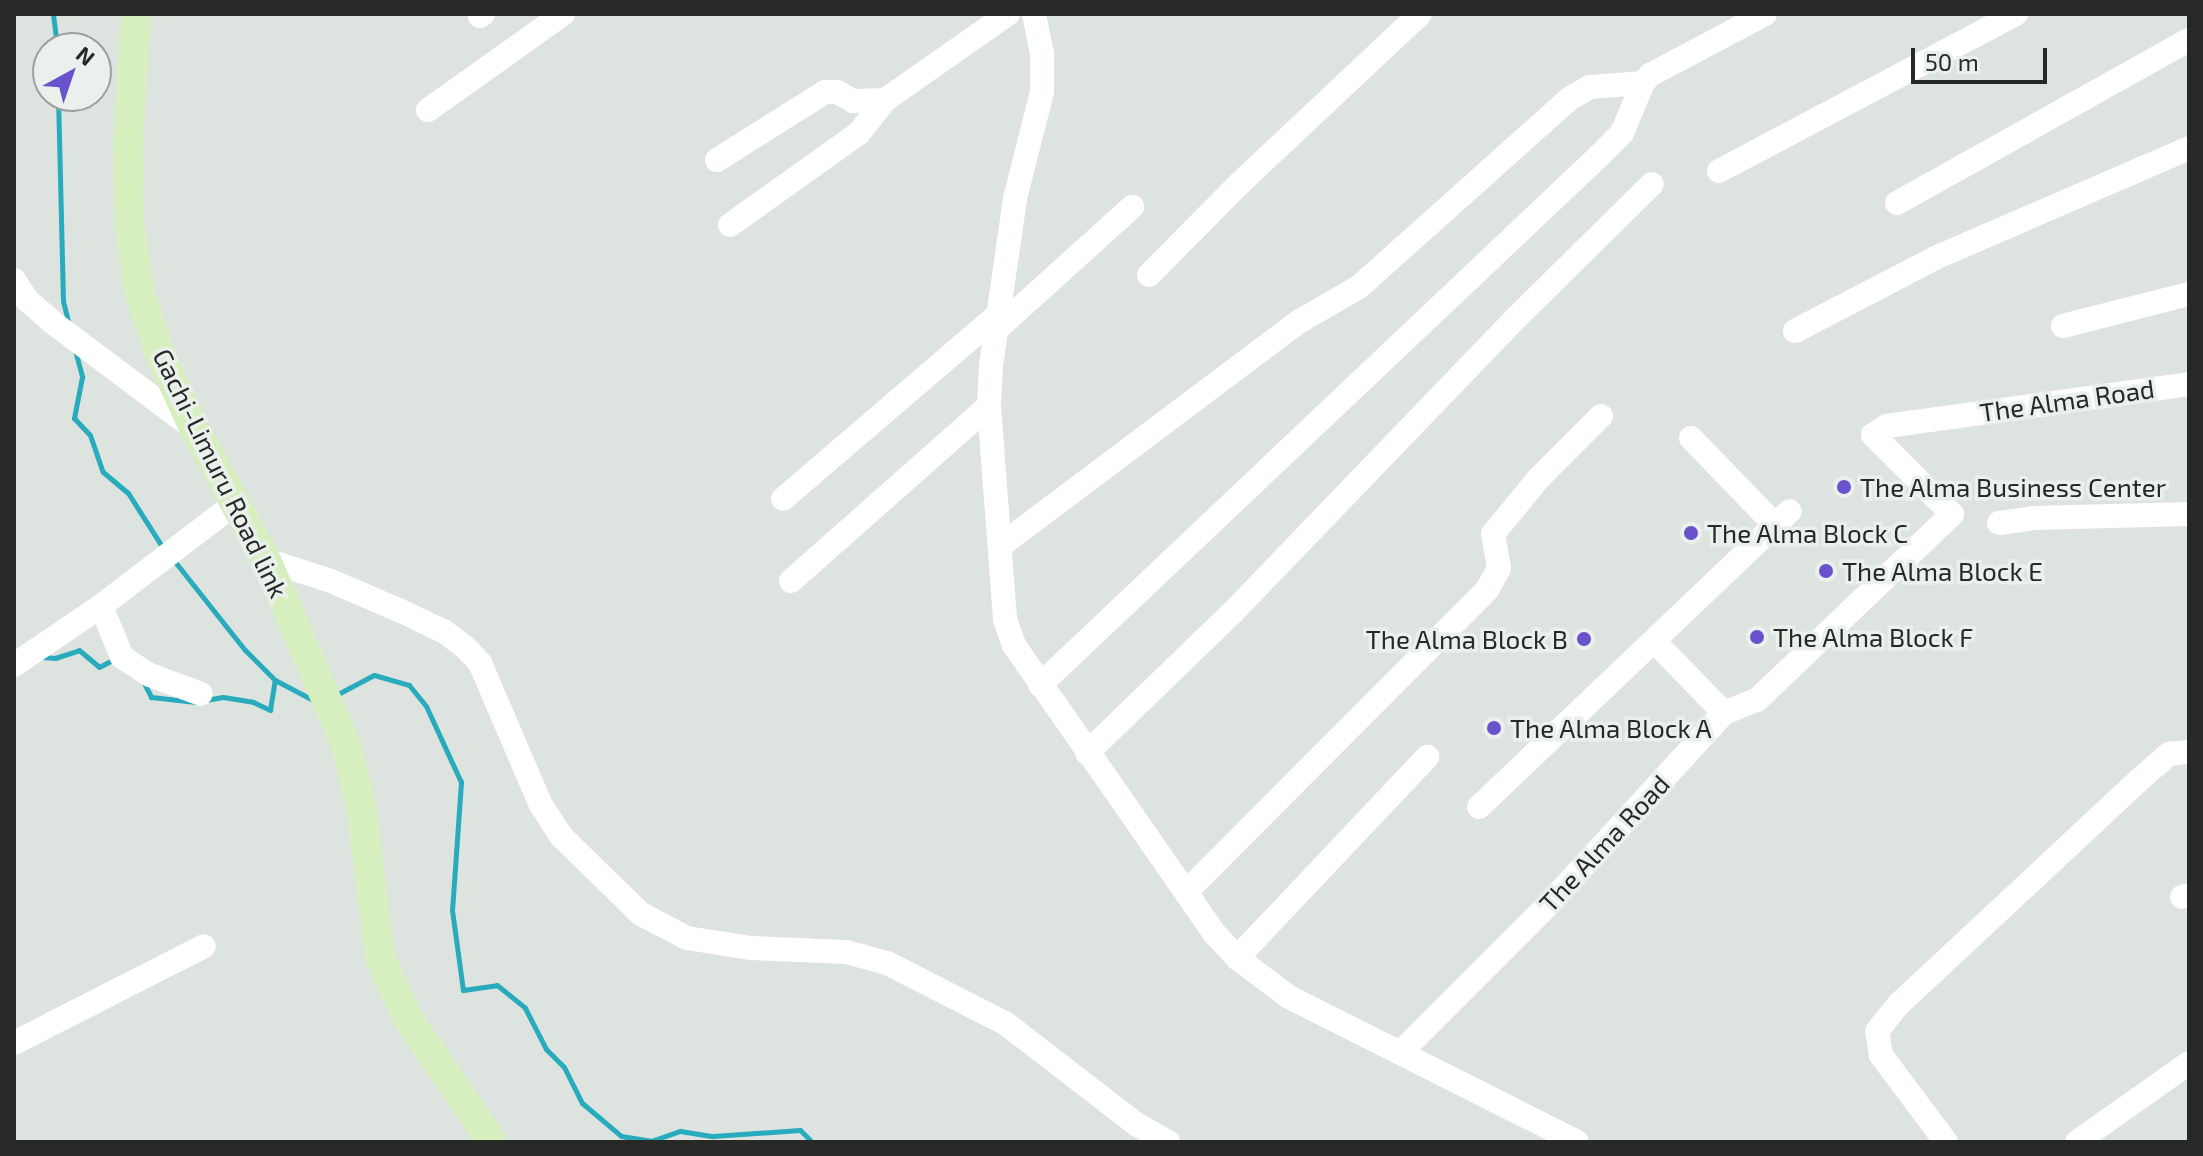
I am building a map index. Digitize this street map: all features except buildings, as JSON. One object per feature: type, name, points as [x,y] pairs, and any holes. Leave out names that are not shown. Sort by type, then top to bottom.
[{"type":"main road","name":"Gachi-Limuru Road link","points":[[136,14],[128,141],[129,221],[139,291],[160,354],[233,505],[266,560],[346,745],[361,806],[380,957],[407,1017],[492,1142]]},
{"type":"street","points":[[428,110],[563,14]]},
{"type":"street","points":[[730,225],[859,133],[885,100],[1008,14]]},
{"type":"street","points":[[1034,14],[1042,54],[1042,92],[1015,199],[989,406],[1005,619],[1014,645],[1186,892],[1237,958],[1289,997],[1577,1142]]},
{"type":"street","points":[[1149,275],[1239,184],[1420,14]]},
{"type":"street","points":[[1040,685],[1600,155],[1622,133],[1643,83],[1664,66],[1765,14]]},
{"type":"street","points":[[1719,171],[2016,14]]},
{"type":"street","points":[[1897,203],[2189,40]]},
{"type":"street","points":[[1000,546],[1300,321],[1359,287],[1569,99],[1590,87],[1643,83]]},
{"type":"street","points":[[717,160],[825,92],[837,92],[853,101],[885,100]]},
{"type":"street","points":[[1795,331],[1935,258],[2189,148]]},
{"type":"street","points":[[1087,753],[1233,612],[1504,330],[1652,184]]},
{"type":"street","points":[[783,499],[1132,207]]},
{"type":"street","points":[[14,280],[27,300],[59,327],[194,428]]},
{"type":"street","points":[[2063,326],[2189,294]]},
{"type":"street","name":"The Alma Road","points":[[1401,1052],[1556,896],[1724,713],[1757,700],[1952,514],[1873,435],[1887,426],[2189,384]]},
{"type":"street","points":[[791,581],[989,406]]},
{"type":"street","points":[[1186,892],[1487,590],[1499,568],[1493,534],[1538,479],[1601,416]]},
{"type":"street","points":[[1479,807],[1782,518],[1691,438]]},
{"type":"street","points":[[14,665],[101,606],[233,505]]},
{"type":"street","points":[[1999,523],[2033,518],[2189,514]]},
{"type":"street","points":[[266,560],[331,581],[401,611],[445,632],[465,647],[480,663],[541,805],[587,865],[641,914],[687,938],[751,948],[846,952],[887,963],[1005,1023],[1136,1124],[1168,1142]]},
{"type":"street","points":[[101,606],[122,657],[150,675],[201,694]]},
{"type":"street","points":[[1655,642],[1724,713]]},
{"type":"street","points":[[1946,1142],[1881,1055],[1877,1031],[1899,1004],[2139,780],[2169,754],[2189,752]]},
{"type":"street","points":[[1237,958],[1427,757]]},
{"type":"street","points":[[14,1043],[204,946]]},
{"type":"street","points":[[2077,1142],[2189,1063]]},
{"type":"waterway","points":[[53,14],[55,32]]},
{"type":"waterway","points":[[58,112],[63,301],[69,325]]},
{"type":"waterway","points":[[75,350],[82,377],[74,418],[90,435],[103,472],[128,493],[163,548]]},
{"type":"waterway","points":[[172,558],[245,650],[275,680]]},
{"type":"waterway","points":[[43,657],[55,658],[79,650],[99,667],[115,659]]},
{"type":"waterway","points":[[334,696],[374,675],[409,685],[426,706],[461,782],[452,910],[463,990],[497,985],[525,1008],[546,1049],[564,1067],[582,1103],[621,1136],[651,1141],[680,1131],[713,1136],[800,1130],[812,1142]]},
{"type":"waterway","points":[[206,700],[223,697],[253,702],[270,710],[275,680],[315,701]]},
{"type":"waterway","points":[[144,683],[151,697],[196,702]]},
{"type":"place","name":"The Alma Business Center","points":[[1844,487]]},
{"type":"place","name":"The Alma Block C","points":[[1691,533]]},
{"type":"place","name":"The Alma Block E","points":[[1826,571]]},
{"type":"place","name":"The Alma Block F","points":[[1757,637]]},
{"type":"place","name":"The Alma Block B","points":[[1584,639]]},
{"type":"place","name":"The Alma Block A","points":[[1494,728]]}]
